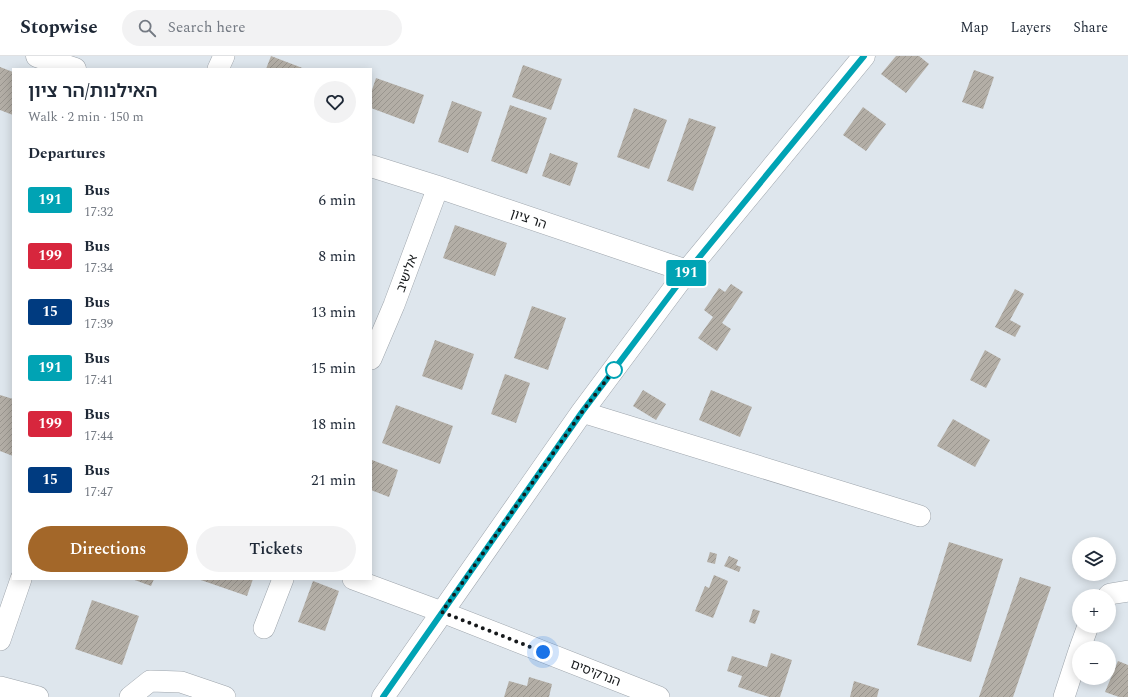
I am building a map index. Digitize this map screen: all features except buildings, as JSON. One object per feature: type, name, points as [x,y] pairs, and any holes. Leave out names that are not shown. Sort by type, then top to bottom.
[{"type":"main road","points":[[37,56],[72,68]]},
{"type":"main road","points":[[383,697],[582,412],[688,271],[864,56]]},
{"type":"main road","name":"הר ציון","points":[[372,166],[688,271]]},
{"type":"street","points":[[218,68],[224,56]]},
{"type":"street","name":"אלישיב","points":[[372,357],[394,305],[438,187]]},
{"type":"street","points":[[582,412],[920,516]]},
{"type":"street","points":[[0,640],[21,580]]},
{"type":"street","points":[[264,628],[283,580]]},
{"type":"street","name":"הנרקיסים","points":[[356,580],[442,612],[659,697]]},
{"type":"street","points":[[1116,593],[1128,591]]},
{"type":"street","points":[[1064,697],[1072,672]]},
{"type":"street","points":[[130,697],[150,681],[181,682],[225,697]]},
{"type":"street","points":[[0,687],[38,697]]},
{"type":"bus line","name":"191","points":[[383,697],[582,412],[688,271],[864,56]]},
{"type":"route","points":[[543,652],[442,612],[582,412],[614,370]]}]
